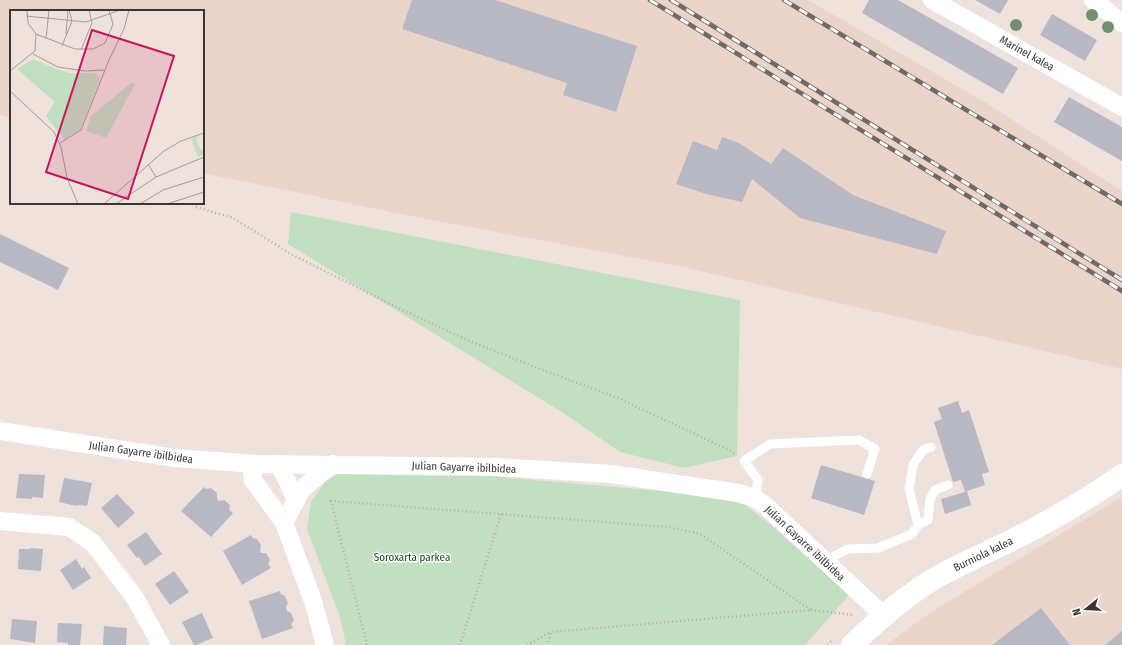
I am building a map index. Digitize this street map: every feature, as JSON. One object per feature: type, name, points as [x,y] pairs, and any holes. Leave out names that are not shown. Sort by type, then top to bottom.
[{"type":"street","name":"Marinel kalea","points":[[932,0],[1122,107]]},
{"type":"street","points":[[1093,0],[1122,23]]},
{"type":"street","name":"Julian Gayarre ibilbidea","points":[[0,431],[175,458],[256,464],[496,467],[610,474],[738,492],[755,498],[766,506],[883,615]]},
{"type":"street","points":[[256,464],[252,470],[253,480],[284,523],[313,601],[325,645]]},
{"type":"street","points":[[279,464],[296,500]]},
{"type":"street","points":[[284,523],[302,489],[333,464]]},
{"type":"street","name":"Burniola kalea","points":[[852,645],[883,615],[938,576],[1032,529],[1077,504],[1122,475]]},
{"type":"street","points":[[0,521],[70,527],[93,543],[135,598],[161,645]]},
{"type":"lane","points":[[755,498],[758,480],[744,461],[770,444],[859,440],[875,449],[867,474]]},
{"type":"lane","points":[[918,525],[909,489],[913,465],[923,450],[931,447]]},
{"type":"lane","points":[[825,561],[848,549],[878,548],[912,534],[918,525],[928,520],[930,499],[935,490],[948,484]]},
{"type":"path","points":[[196,207],[233,218],[291,254],[394,306],[472,342],[618,398],[729,450],[744,461]]},
{"type":"path","points":[[367,645],[331,501],[668,527],[700,534],[811,610]]},
{"type":"path","points":[[460,645],[501,514]]},
{"type":"path","points":[[527,645],[551,632],[811,610],[856,616]]},
{"type":"path","points":[[548,645],[551,632]]},
{"type":"shaded area","points":[[0,0],[808,0],[988,104],[1122,191],[1122,369],[679,266],[400,214],[204,173],[204,10],[10,10],[10,118],[0,115]]},
{"type":"shaded area","points":[[1122,497],[1122,645],[886,645],[931,612]]},
{"type":"green space","points":[[291,212],[740,300],[737,456],[684,468],[620,452],[562,412],[288,244]]},
{"type":"green space","name":"Soroxarta parkea","points":[[350,469],[420,470],[708,495],[744,504],[772,526],[849,595],[805,645],[346,645],[340,617],[307,529],[311,502],[326,480]]},
{"type":"building","points":[[412,0],[495,0],[637,46],[616,112],[563,95],[567,83],[402,29]]},
{"type":"building","points":[[869,0],[898,0],[1018,68],[1003,94],[862,13]]},
{"type":"building","points":[[975,0],[1008,0],[1000,14]]},
{"type":"building","points":[[1052,14],[1097,40],[1085,61],[1040,35]]},
{"type":"building","points":[[1069,97],[1122,127],[1122,161],[1054,122]]},
{"type":"building","points":[[722,137],[739,143],[771,164],[783,148],[853,195],[946,231],[937,254],[800,218],[752,179],[742,202],[706,194],[676,184],[693,141],[717,150]]},
{"type":"building","points":[[0,234],[69,268],[58,290],[0,262]]},
{"type":"building","points":[[958,401],[962,413],[969,410],[989,472],[982,474],[985,485],[967,491],[971,505],[945,514],[941,499],[965,492],[961,480],[953,482],[934,422],[942,419],[938,408]]},
{"type":"building","points":[[821,465],[875,481],[864,515],[811,498]]},
{"type":"building","points":[[19,474],[45,475],[43,498],[16,498]]},
{"type":"building","points":[[64,478],[92,483],[87,506],[76,506],[59,502]]},
{"type":"building","points":[[204,487],[206,489],[211,488],[217,493],[217,499],[219,501],[224,500],[230,505],[229,510],[233,513],[211,537],[181,511]]},
{"type":"building","points":[[117,494],[135,513],[118,528],[101,508]]},
{"type":"building","points":[[146,532],[162,554],[145,566],[139,557],[137,558],[127,545]]},
{"type":"building","points":[[251,535],[253,538],[257,539],[261,545],[261,553],[266,553],[270,560],[268,564],[271,568],[242,585],[223,551]]},
{"type":"building","points":[[19,549],[43,549],[41,571],[18,569]]},
{"type":"building","points":[[76,559],[82,569],[84,567],[91,578],[73,590],[60,570]]},
{"type":"building","points":[[174,571],[189,592],[170,605],[155,584]]},
{"type":"building","points":[[280,591],[281,594],[285,596],[288,603],[286,607],[287,611],[291,613],[294,620],[291,624],[293,628],[262,639],[249,601]]},
{"type":"building","points":[[1041,608],[1070,645],[992,645]]},
{"type":"building","points":[[202,613],[213,638],[194,645],[182,622]]},
{"type":"building","points":[[12,619],[37,621],[35,643],[10,639]]},
{"type":"building","points":[[58,623],[82,624],[80,645],[68,645],[68,643],[57,642]]},
{"type":"building","points":[[104,626],[127,628],[126,645],[103,645]]},
{"type":"building","points":[[1122,631],[1122,645],[1105,645]]},
{"type":"railway","points":[[650,0],[1122,291]]},
{"type":"railway","points":[[671,0],[1122,280]]},
{"type":"railway","points":[[784,0],[1122,204]]}]
